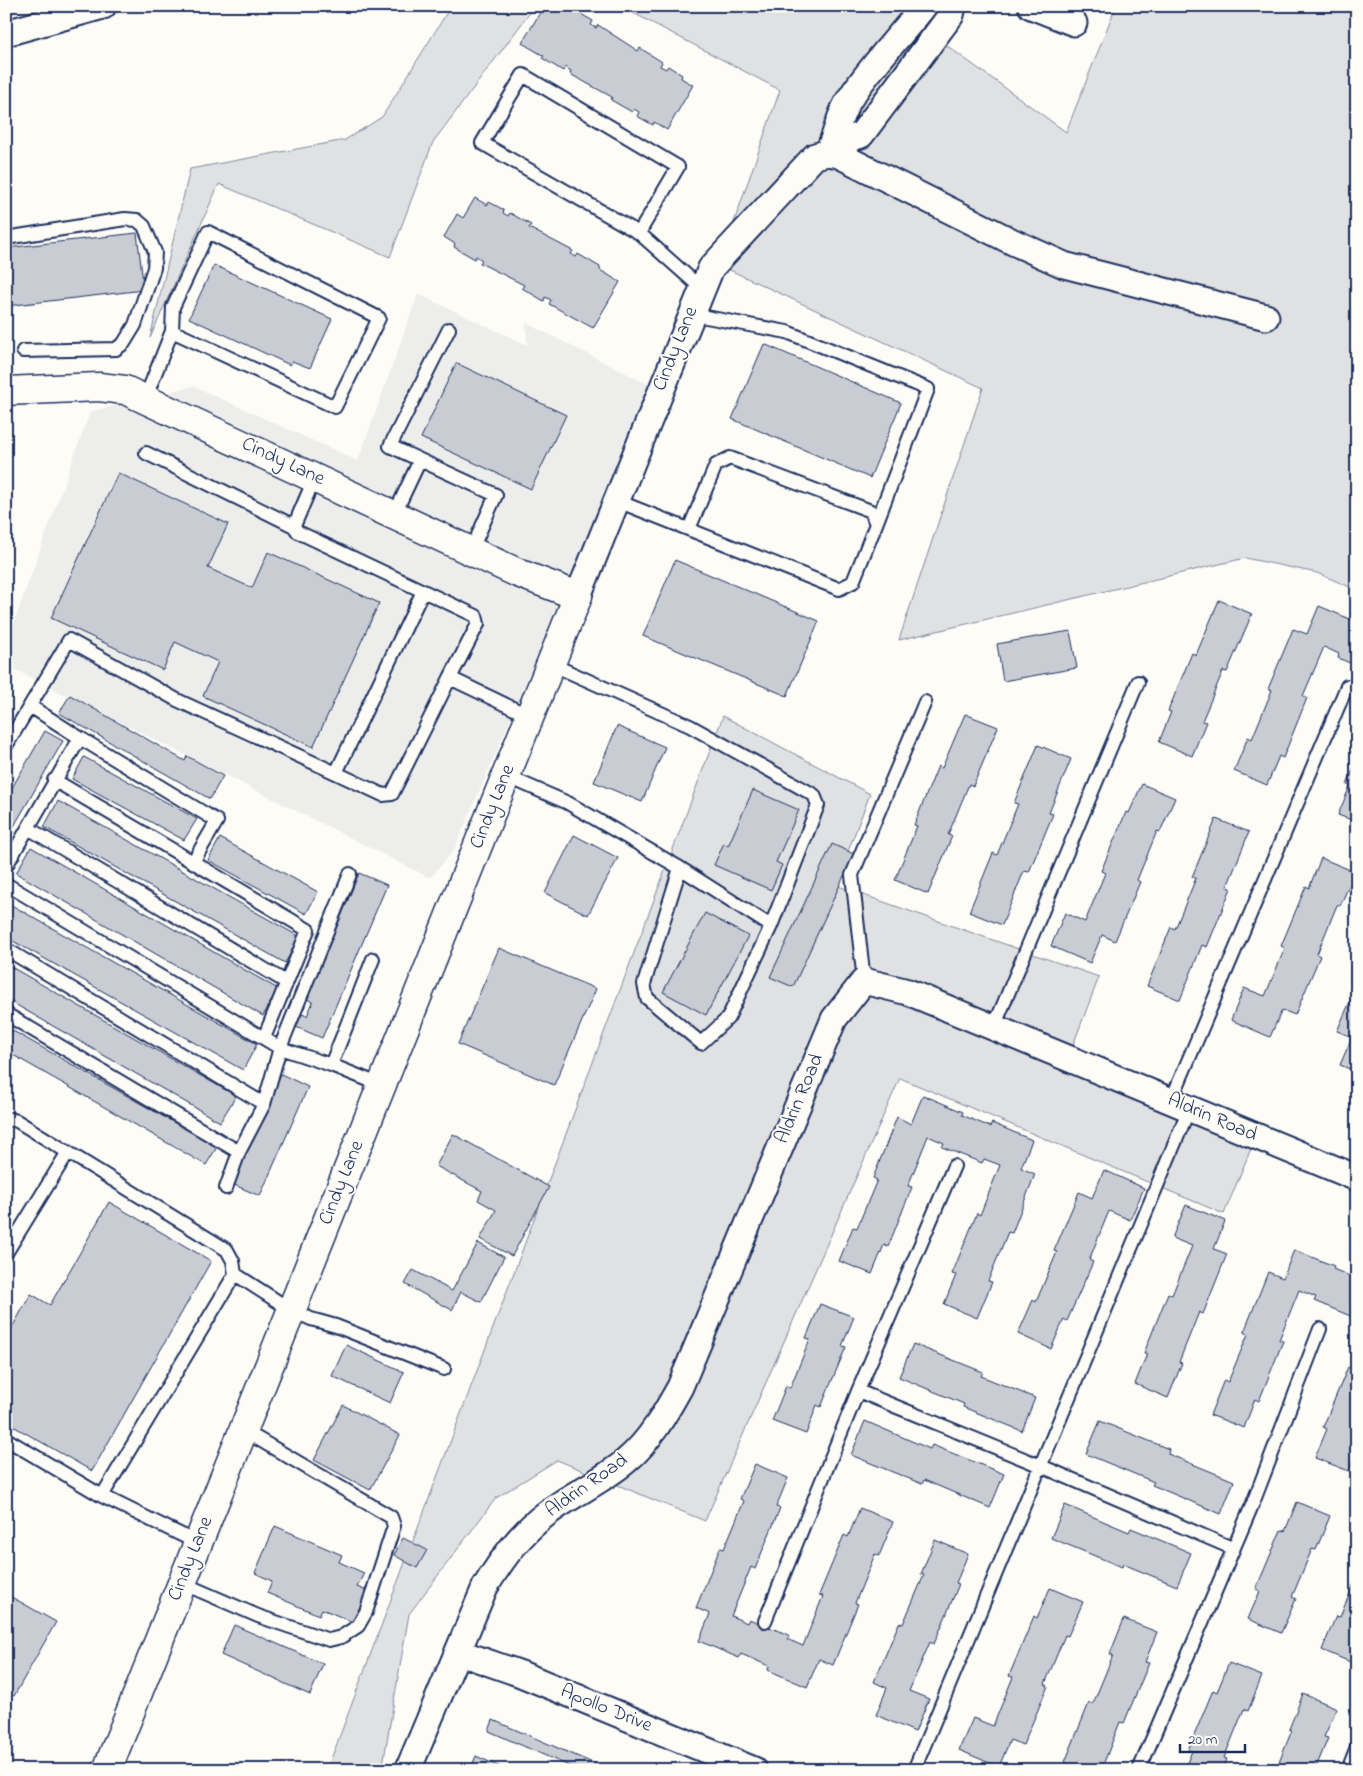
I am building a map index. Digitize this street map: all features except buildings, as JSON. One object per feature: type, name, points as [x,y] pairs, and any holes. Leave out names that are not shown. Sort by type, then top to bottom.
[{"type":"street","points":[[6,33],[103,6]]},
{"type":"street","points":[[924,6],[850,98],[840,115],[833,151],[1013,242],[1064,265],[1266,317]]},
{"type":"street","name":"Cindy Lane","points":[[107,1770],[701,288],[711,268],[726,249],[815,156],[833,151],[861,135],[951,15],[954,6]]},
{"type":"street","points":[[1031,6],[1074,23]]},
{"type":"street","name":"Cindy Lane","points":[[6,391],[98,387],[125,390],[518,573],[578,596]]},
{"type":"street","name":"Aldrin Road","points":[[408,1770],[485,1587],[514,1543],[548,1513],[602,1479],[626,1461],[648,1438],[666,1413],[680,1387],[834,1019],[864,981],[908,992],[1357,1178]]},
{"type":"street","name":"Apollo Drive","points":[[458,1652],[521,1674],[754,1770]]},
{"type":"lane","points":[[639,233],[678,167],[523,75],[482,143],[639,233],[701,288]]},
{"type":"lane","points":[[6,238],[125,219],[136,220],[144,226],[155,252],[154,268],[135,325],[124,344],[116,348],[23,351]]},
{"type":"lane","points":[[145,399],[172,331],[173,307],[208,232],[379,318],[335,407],[172,331]]},
{"type":"lane","points":[[615,500],[839,589],[853,582],[928,389],[787,332],[690,314]]},
{"type":"lane","points":[[449,329],[390,446],[496,495],[471,550]]},
{"type":"lane","points":[[6,746],[70,640],[177,700],[383,795],[392,794],[478,624],[476,616],[298,532],[294,526],[146,453]]},
{"type":"lane","points":[[689,529],[716,465],[730,458],[871,512],[876,524]]},
{"type":"lane","points":[[394,515],[420,460]]},
{"type":"lane","points":[[294,526],[315,478]]},
{"type":"lane","points":[[336,773],[423,591]]},
{"type":"lane","points":[[551,664],[690,726],[814,795],[818,805],[771,926],[728,1018],[701,1043],[647,998],[644,984],[680,868]]},
{"type":"lane","points":[[450,678],[529,716]]},
{"type":"lane","points":[[994,1028],[1138,682]]},
{"type":"lane","points":[[914,1770],[1005,1548],[1041,1466],[1180,1105],[1347,686]]},
{"type":"lane","points":[[864,981],[852,875],[924,702]]},
{"type":"lane","points":[[30,706],[217,821],[193,862]]},
{"type":"lane","points":[[6,866],[80,738]]},
{"type":"lane","points":[[506,776],[568,803],[680,868],[771,926]]},
{"type":"lane","points":[[54,780],[308,930],[264,1038]]},
{"type":"lane","points":[[28,828],[286,982]]},
{"type":"lane","points":[[226,1188],[239,1152],[264,1104],[280,1048],[350,874]]},
{"type":"lane","points":[[6,884],[280,1048],[381,1085]]},
{"type":"lane","points":[[6,949],[264,1104]]},
{"type":"lane","points":[[330,1065],[373,959]]},
{"type":"lane","points":[[6,1014],[239,1152]]},
{"type":"lane","points":[[6,1121],[10,1119],[18,1121],[227,1250],[233,1261],[235,1274],[102,1496]]},
{"type":"lane","points":[[6,1252],[68,1152]]},
{"type":"lane","points":[[765,1621],[858,1391],[954,1166]]},
{"type":"lane","points":[[235,1274],[291,1310],[444,1369]]},
{"type":"lane","points":[[1139,1770],[1232,1548],[1253,1503],[1320,1329]]},
{"type":"lane","points":[[858,1391],[1041,1466],[1232,1548]]},
{"type":"lane","points":[[182,1583],[258,1616],[329,1640],[341,1637],[358,1626],[366,1612],[394,1526],[391,1517],[243,1430]]},
{"type":"lane","points":[[6,1440],[102,1496],[198,1543]]},
{"type":"lane","points":[[1348,1770],[1357,1747]]},
{"type":"shaded area","points":[[451,6],[535,6],[433,142],[390,257],[219,184],[150,338],[190,169],[345,140],[382,117]]},
{"type":"shaded area","points":[[620,6],[892,6],[1066,132],[1116,6],[1357,6],[1357,590],[1317,573],[1245,558],[899,640],[983,388],[719,265],[780,90]]},
{"type":"shaded area","points":[[418,294],[527,345],[526,323],[654,387],[454,850],[430,878],[6,665],[6,644],[90,412],[193,386],[358,461]]},
{"type":"shaded area","points":[[723,716],[870,794],[835,885],[1099,977],[1068,1058],[1257,1134],[1224,1214],[900,1078],[705,1521],[557,1460],[496,1498],[409,1614],[382,1770],[327,1770]]}]
